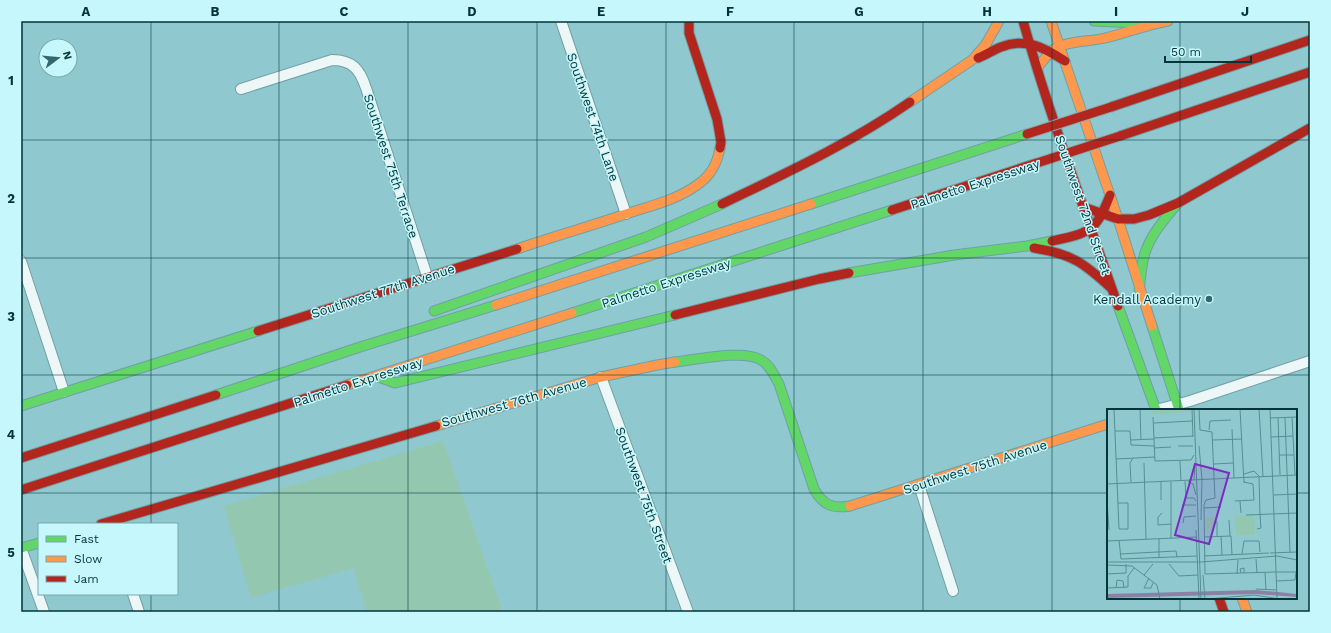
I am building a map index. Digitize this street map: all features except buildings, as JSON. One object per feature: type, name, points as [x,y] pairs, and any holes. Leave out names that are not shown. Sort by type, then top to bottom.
[{"type":"main road","name":"Southwest 77th Avenue","points":[[21,406],[626,214],[676,196],[696,186],[708,177],[718,163],[722,147],[719,125],[689,33],[689,21]]},
{"type":"main road","points":[[425,314],[646,237],[711,210],[814,158],[893,114],[972,60],[986,44],[999,21]]},
{"type":"main road","name":"Southwest 72nd Street","points":[[1023,21],[1083,207],[1156,409]]},
{"type":"main road","name":"Southwest 72nd Street","points":[[1051,21],[1118,219],[1139,290],[1178,407]]},
{"type":"main road","points":[[1094,21],[1150,24]]},
{"type":"main road","points":[[1037,68],[1050,52],[1070,43],[1103,38],[1150,24],[1168,21]]},
{"type":"main road","points":[[21,458],[172,410],[360,347],[518,298],[1111,107],[1310,40]]},
{"type":"main road","points":[[972,60],[984,56],[1007,44],[1029,42],[1065,61]]},
{"type":"main road","name":"Palmetto Expressway","points":[[21,490],[1038,163],[1310,72]]},
{"type":"main road","points":[[1083,207],[1118,219],[1127,220],[1138,218],[1178,203],[1310,128]]},
{"type":"main road","points":[[375,376],[395,383],[562,343],[804,282],[954,255],[1027,246],[1074,236],[1091,229],[1098,222],[1103,214],[1110,195]]},
{"type":"main road","points":[[1139,290],[1143,260],[1148,247],[1156,230],[1178,203]]},
{"type":"main road","points":[[1027,246],[1068,256],[1084,264],[1111,288]]},
{"type":"main road","points":[[360,347],[398,326]]},
{"type":"main road","name":"Southwest 76th Avenue","points":[[107,523],[601,377],[657,365],[720,356],[742,355],[760,359],[771,369],[779,384],[814,488],[819,498],[822,502],[831,506],[842,507]]},
{"type":"main road","name":"Southwest 75th Avenue","points":[[842,507],[855,506],[1107,424]]},
{"type":"main road","points":[[21,548],[38,543]]},
{"type":"main road","points":[[1220,599],[1224,612]]},
{"type":"main road","points":[[1242,599],[1247,612]]},
{"type":"street","name":"Southwest 74th Lane","points":[[561,21],[626,214]]},
{"type":"street","name":"Southwest 75th Terrace","points":[[241,88],[326,61],[345,61],[356,68],[364,82],[427,276]]},
{"type":"street","points":[[21,261],[64,392]]},
{"type":"street","points":[[1163,409],[1178,407],[1310,361]]},
{"type":"street","name":"Southwest 75th Street","points":[[601,377],[688,612]]},
{"type":"street","points":[[919,485],[953,591]]},
{"type":"street","points":[[21,548],[44,612]]},
{"type":"street","points":[[133,595],[139,612]]},
{"type":"green space","points":[[443,441],[503,612],[367,612],[353,568],[251,598],[224,506]]},
{"type":"traffic: fast","points":[[1094,21],[1136,23]]},
{"type":"traffic: fast","points":[[811,204],[1027,134]]},
{"type":"traffic: fast","points":[[434,311],[646,237],[722,204]]},
{"type":"traffic: fast","points":[[1139,290],[1145,253],[1151,239],[1177,204]]},
{"type":"traffic: fast","points":[[572,313],[892,210]]},
{"type":"traffic: fast","points":[[849,273],[954,255],[1027,246],[1052,241]]},
{"type":"traffic: fast","points":[[216,395],[360,347],[496,305]]},
{"type":"traffic: fast","points":[[1118,306],[1156,409]]},
{"type":"traffic: fast","points":[[379,377],[395,383],[675,315]]},
{"type":"traffic: fast","points":[[1152,326],[1179,409]]},
{"type":"traffic: fast","points":[[21,406],[258,331]]},
{"type":"traffic: fast","points":[[675,362],[732,355],[753,357],[764,362],[772,370],[779,384],[814,489],[821,499],[829,505],[838,507],[850,506]]},
{"type":"traffic: fast","points":[[21,548],[38,543]]},
{"type":"traffic: slow","points":[[910,102],[972,60],[986,44],[999,21]]},
{"type":"traffic: slow","points":[[1051,21],[1118,219],[1152,326]]},
{"type":"traffic: slow","points":[[1037,68],[1050,52],[1062,45],[1105,38],[1168,21]]},
{"type":"traffic: slow","points":[[517,249],[674,198],[690,190],[710,174],[720,148]]},
{"type":"traffic: slow","points":[[496,305],[811,204]]},
{"type":"traffic: slow","points":[[347,385],[572,313]]},
{"type":"traffic: slow","points":[[436,426],[601,377],[675,362]]},
{"type":"traffic: slow","points":[[850,506],[1107,424]]},
{"type":"traffic: slow","points":[[1242,599],[1247,612]]},
{"type":"traffic: jam","points":[[689,21],[689,33],[717,119],[721,142],[720,148]]},
{"type":"traffic: jam","points":[[1023,21],[1056,128],[1118,306]]},
{"type":"traffic: jam","points":[[1111,107],[1310,40]]},
{"type":"traffic: jam","points":[[978,58],[1001,47],[1018,43],[1034,45],[1042,48],[1065,61]]},
{"type":"traffic: jam","points":[[1120,136],[1310,72]]},
{"type":"traffic: jam","points":[[722,204],[794,169],[865,131],[910,102]]},
{"type":"traffic: jam","points":[[1027,134],[1111,107]]},
{"type":"traffic: jam","points":[[1083,207],[1118,219],[1134,219],[1149,215],[1178,203],[1310,128]]},
{"type":"traffic: jam","points":[[1037,163],[1120,136]]},
{"type":"traffic: jam","points":[[892,210],[1037,163]]},
{"type":"traffic: jam","points":[[1052,241],[1075,236],[1090,229],[1100,217],[1110,195]]},
{"type":"traffic: jam","points":[[1034,248],[1058,253],[1077,261],[1093,272],[1111,288]]},
{"type":"traffic: jam","points":[[258,331],[517,249]]},
{"type":"traffic: jam","points":[[675,315],[819,279],[849,273]]},
{"type":"traffic: jam","points":[[21,490],[347,385]]},
{"type":"traffic: jam","points":[[21,458],[216,395]]},
{"type":"traffic: jam","points":[[104,523],[436,426]]},
{"type":"traffic: jam","points":[[1219,599],[1224,612]]},
{"type":"place","name":"Kendall Academy","points":[[1209,299]]}]
